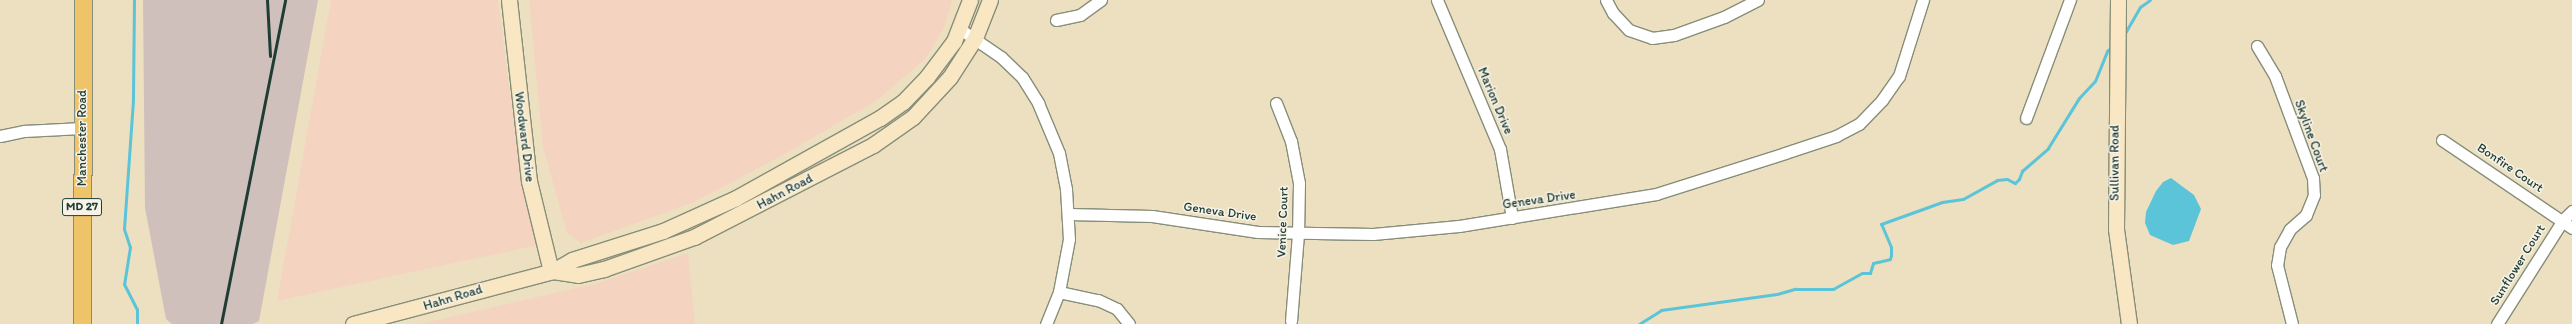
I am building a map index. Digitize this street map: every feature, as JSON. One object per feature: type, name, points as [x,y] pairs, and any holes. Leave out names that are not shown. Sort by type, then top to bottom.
[{"type":"main road","name":"Manchester Road","points":[[82,324],[82,128],[84,0]]},
{"type":"main road","name":"Woodward Drive","points":[[509,0],[529,181],[552,271]]},
{"type":"main road","name":"Hahn Road","points":[[353,324],[552,271],[572,260],[663,231],[730,201],[880,118],[903,102],[927,77],[960,29],[970,0]]},
{"type":"main road","name":"Hahn Road","points":[[552,271],[578,275],[604,269],[694,237],[873,145],[904,124],[933,97],[950,78],[975,38],[990,0]]},
{"type":"main road","name":"Sullivan Road","points":[[2118,0],[2116,229],[2129,324]]},
{"type":"street","points":[[1056,20],[1080,14],[1101,0]]},
{"type":"street","name":"Marion Drive","points":[[1437,0],[1500,149],[1512,218]]},
{"type":"street","points":[[1606,0],[1613,13],[1625,26],[1640,36],[1652,38],[1674,35],[1724,17],[1758,0]]},
{"type":"street","name":"Geneva Drive","points":[[1069,214],[1127,214],[1258,232],[1298,234],[1373,234],[1440,229],[1656,194],[1847,131],[1859,124],[1874,110],[1899,76],[1923,0]]},
{"type":"street","points":[[2026,118],[2070,0]]},
{"type":"street","points":[[960,29],[975,38],[1012,66],[1038,103],[1059,153],[1069,214],[1066,261],[1059,292],[1046,324]]},
{"type":"street","name":"Skyline Court","points":[[2257,46],[2275,76],[2313,178],[2314,195],[2306,215],[2290,229],[2280,247],[2277,265],[2292,324]]},
{"type":"street","name":"Venice Court","points":[[1276,103],[1295,160],[1299,183],[1298,234],[1291,321]]},
{"type":"street","points":[[0,136],[24,131],[82,128]]},
{"type":"street","name":"Bonfire Court","points":[[2442,140],[2563,220],[2572,228]]},
{"type":"street","name":"Sunflower Court","points":[[2497,324],[2563,220],[2572,211]]},
{"type":"street","points":[[1059,292],[1098,300],[1118,309],[1129,324]]},
{"type":"shaded area","points":[[143,0],[318,0],[259,321],[253,324],[172,324],[166,319],[145,208]]},
{"type":"shaded area","points":[[331,0],[498,0],[516,139],[538,245],[277,301]]},
{"type":"shaded area","points":[[529,0],[952,0],[944,28],[925,59],[876,101],[783,155],[694,202],[581,243],[567,233],[543,147]]},
{"type":"shaded area","points":[[688,253],[695,324],[420,324],[598,283]]},
{"type":"water","points":[[2171,178],[2194,195],[2201,209],[2189,241],[2173,245],[2150,235],[2145,223],[2146,212],[2156,191],[2163,182]]},
{"type":"waterway","points":[[134,0],[133,100],[124,229],[130,247],[124,284],[137,309],[137,324]]},
{"type":"waterway","points":[[2125,33],[2140,7],[2150,0]]},
{"type":"waterway","points":[[1639,324],[1661,310],[1777,294],[1795,289],[1833,289],[1862,273],[1870,273],[1873,263],[1890,259],[1891,255],[1891,247],[1881,224],[1942,202],[1963,199],[1997,180],[2007,179],[2015,183],[2019,179],[2022,171],[2048,148],[2079,98],[2095,81],[2107,51],[2113,46]]},
{"type":"railway","points":[[267,0],[270,56]]},
{"type":"railway","points":[[221,324],[285,0]]}]
